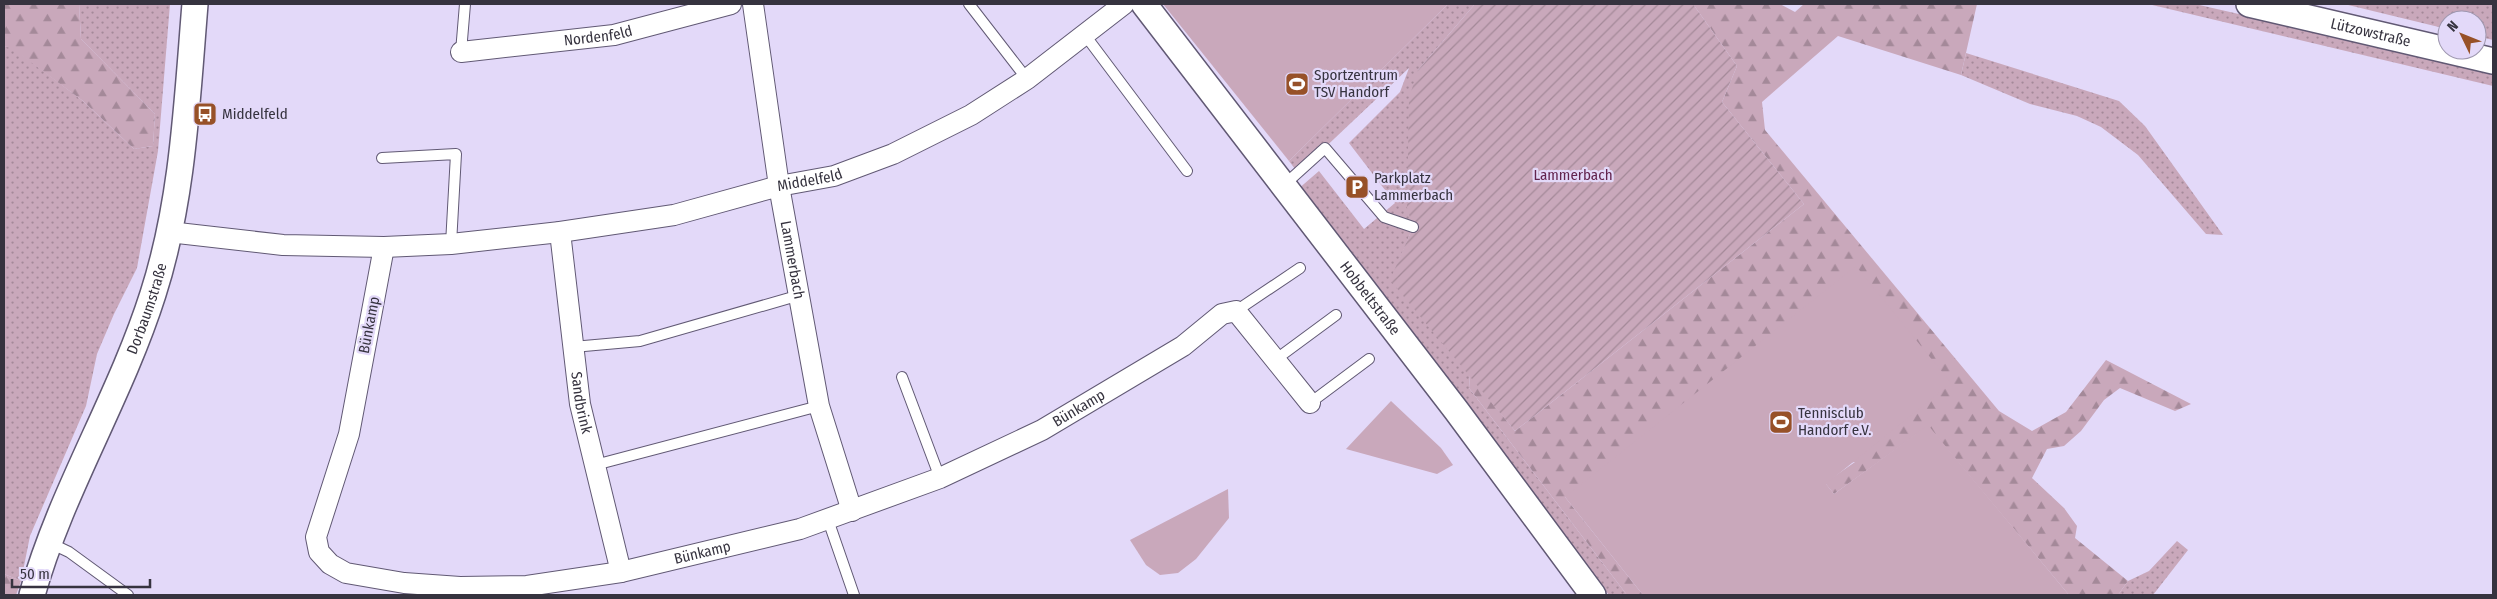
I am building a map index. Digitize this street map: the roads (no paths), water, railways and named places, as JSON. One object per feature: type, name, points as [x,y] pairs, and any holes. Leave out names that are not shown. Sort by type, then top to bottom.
[{"type":"street","name":"Dorbaumstraße","points":[[32,595],[49,542],[117,390],[153,294],[169,232],[182,153],[195,4]]},
{"type":"street","name":"Nordenfeld","points":[[461,52],[614,35],[731,4]]},
{"type":"street","name":"Lammerbach","points":[[753,4],[779,186],[819,406],[852,511]]},
{"type":"street","name":"Middelfeld","points":[[169,232],[283,245],[384,247],[451,244],[560,232],[674,215],[779,186],[834,176],[893,154],[971,115],[1027,79],[1124,4]]},
{"type":"street","name":"Hobbeltstraße","points":[[1144,4],[1456,410],[1593,595]]},
{"type":"street","name":"Lützowstraße","points":[[2249,4],[2493,61]]},
{"type":"street","name":"Sandbrink","points":[[560,232],[580,404],[621,572]]},
{"type":"street","name":"Bünkamp","points":[[384,247],[349,434],[316,537],[319,552],[330,564],[346,573],[404,584],[460,587],[527,586],[621,572],[800,529],[828,520],[940,478],[1042,430],[1183,346],[1222,314],[1236,311]]},
{"type":"street","points":[[1236,311],[1310,404]]},
{"type":"lane","points":[[461,52],[465,4]]},
{"type":"lane","points":[[969,4],[1027,79]]},
{"type":"lane","points":[[1085,35],[1187,171]]},
{"type":"lane","points":[[1283,186],[1325,148],[1384,217],[1413,227]]},
{"type":"lane","points":[[382,158],[456,154],[451,244]]},
{"type":"lane","points":[[1236,311],[1300,268]]},
{"type":"lane","points":[[573,347],[640,341],[800,295]]},
{"type":"lane","points":[[1275,360],[1336,315]]},
{"type":"lane","points":[[1310,404],[1369,359]]},
{"type":"lane","points":[[902,378],[940,478]]},
{"type":"lane","points":[[595,465],[819,406]]},
{"type":"lane","points":[[828,520],[854,595]]},
{"type":"lane","points":[[49,542],[69,552],[128,595]]},
{"type":"place","name":"Sportzentrum TSV Handorf","points":[[1297,84]]},
{"type":"place","name":"Middelfeld","points":[[205,114]]},
{"type":"place","name":"Parkplatz Lammerbach","points":[[1357,187]]},
{"type":"place","name":"Tennisclub Handorf e.V.","points":[[1781,422]]}]
